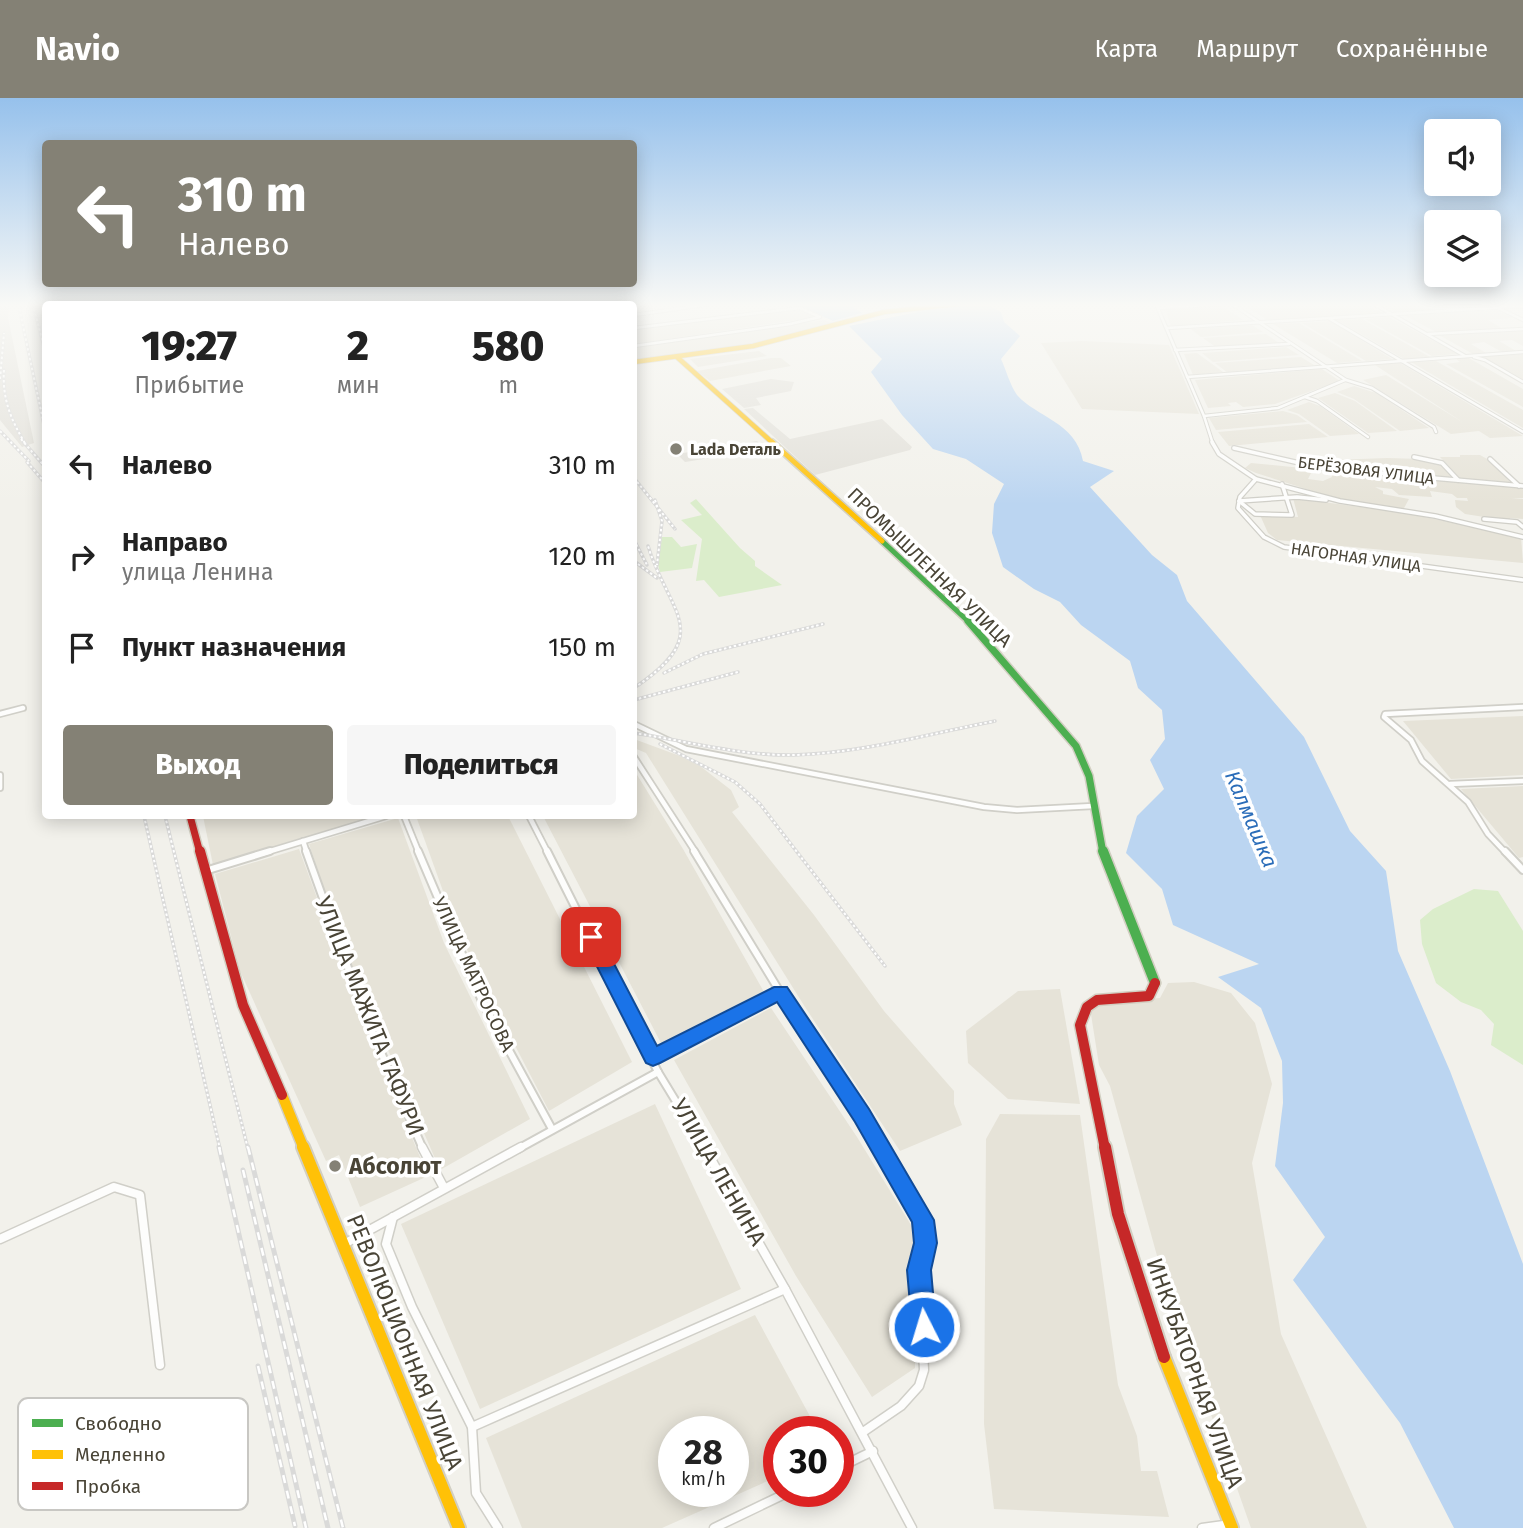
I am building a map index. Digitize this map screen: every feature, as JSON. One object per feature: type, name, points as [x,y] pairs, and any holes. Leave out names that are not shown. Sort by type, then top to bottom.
[{"type":"street","name":"ПРОМЫШЛЕННАЯ УЛИЦА","points":[[693,371],[821,484],[979,631],[1076,746],[1089,776],[1103,853],[1156,981],[1149,996],[1097,1000],[1087,1007],[1080,1025]]},
{"type":"street","points":[[1183,371],[1219,454],[1256,479],[1337,500]]},
{"type":"street","points":[[1186,377],[1274,371]]},
{"type":"street","points":[[1332,371],[1346,380],[1372,388],[1434,427],[1436,432]]},
{"type":"street","points":[[1418,371],[1523,432]]},
{"type":"street","points":[[1504,371],[1523,382]]},
{"type":"street","points":[[1204,416],[1278,408],[1346,380]]},
{"type":"street","points":[[1305,397],[1317,401],[1368,436]]},
{"type":"street","name":"БЕРЁЗОВАЯ УЛИЦА","points":[[1234,448],[1321,468],[1521,486]]},
{"type":"street","name":"БЕРЁЗОВАЯ УЛИЦА","points":[[1414,457],[1442,463],[1458,481]]},
{"type":"street","name":"БЕРЁЗОВАЯ УЛИЦА","points":[[1490,459],[1521,486]]},
{"type":"street","points":[[1239,501],[1256,479]]},
{"type":"street","points":[[1239,501],[1258,514],[1292,515],[1282,484]]},
{"type":"street","points":[[1239,501],[1287,497],[1337,500],[1435,516],[1523,537]]},
{"type":"street","name":"НАГОРНАЯ УЛИЦА","points":[[1239,501],[1238,508],[1256,530],[1284,547],[1523,580]]},
{"type":"street","points":[[1484,519],[1517,523],[1523,527]]},
{"type":"street","points":[[1522,867],[1488,834],[1476,812],[1450,784],[1422,761],[1411,740],[1384,717],[1385,714],[1523,707]]},
{"type":"street","points":[[0,714],[23,708]]},
{"type":"street","points":[[637,725],[686,749],[984,807],[1017,810],[1093,806]]},
{"type":"street","points":[[637,762],[780,992],[827,1060],[923,1220],[925,1243],[919,1270],[924,1327],[919,1386],[901,1406],[863,1432]]},
{"type":"street","points":[[0,775],[0,788]]},
{"type":"street","points":[[1450,784],[1523,781]]},
{"type":"street","name":"РЕВОЛЮЦИОННАЯ УЛИЦА","points":[[191,819],[243,1005],[344,1244],[459,1528]]},
{"type":"street","points":[[204,871],[376,819]]},
{"type":"street","name":"УЛИЦА МАТРОСОВА","points":[[405,819],[452,935],[482,1000],[552,1129]]},
{"type":"street","name":"УЛИЦА ЛЕНИНА","points":[[531,819],[658,1072],[673,1092],[785,1289],[912,1528]]},
{"type":"street","name":"УЛИЦА МАЖИТА ГАФУРИ","points":[[303,841],[334,934],[411,1128],[444,1188]]},
{"type":"street","points":[[653,1058],[780,992]]},
{"type":"street","name":"ИНКУБАТОРНАЯ УЛИЦА","points":[[1080,1025],[1118,1214],[1154,1333],[1231,1526]]},
{"type":"street","points":[[344,1244],[658,1072]]},
{"type":"street","points":[[0,1239],[114,1187],[140,1195],[160,1365]]},
{"type":"street","points":[[393,1217],[386,1244],[412,1307],[472,1427],[476,1493],[498,1528]]},
{"type":"street","points":[[472,1427],[785,1289]]},
{"type":"street","points":[[854,1460],[873,1451]]},
{"type":"street","points":[[714,1528],[763,1504]]},
{"type":"street","points":[[1202,1528],[1231,1526]]},
{"type":"shaded area","points":[[0,371],[19,371],[34,443],[22,447],[0,420]]},
{"type":"shaded area","points":[[699,371],[765,371],[710,381]]},
{"type":"shaded area","points":[[1058,371],[1180,371],[1199,414],[1082,409]]},
{"type":"shaded area","points":[[1191,371],[1223,372],[1193,375]]},
{"type":"shaded area","points":[[1225,371],[1252,371],[1228,373]]},
{"type":"shaded area","points":[[1325,371],[1340,381],[1275,404],[1243,407],[1236,402],[1228,403],[1231,406],[1208,408],[1195,380]]},
{"type":"shaded area","points":[[1384,371],[1413,371],[1523,436],[1490,438],[1479,431],[1451,434],[1363,380],[1386,375],[1464,423]]},
{"type":"shaded area","points":[[1426,371],[1453,371],[1523,410],[1523,428]]},
{"type":"shaded area","points":[[1458,371],[1491,371],[1523,389],[1523,407]]},
{"type":"shaded area","points":[[1506,371],[1523,371],[1523,380]]},
{"type":"shaded area","points":[[771,379],[794,382],[791,391],[756,398],[761,405],[744,408],[722,389]]},
{"type":"shaded area","points":[[1354,386],[1376,393],[1429,428],[1400,431],[1354,399],[1337,392]]},
{"type":"shaded area","points":[[1335,393],[1355,401],[1397,431],[1368,433],[1318,398]]},
{"type":"shaded area","points":[[1309,402],[1320,406],[1359,434],[1330,436],[1299,414],[1287,410]]},
{"type":"shaded area","points":[[753,408],[790,439],[882,419],[912,447],[910,450],[815,475],[744,409]]},
{"type":"shaded area","points":[[1283,411],[1297,415],[1307,422],[1216,430],[1209,418]]},
{"type":"shaded area","points":[[1309,424],[1328,437],[1229,446],[1218,432]]},
{"type":"shaded area","points":[[757,441],[766,449],[685,462],[677,454]]},
{"type":"shaded area","points":[[1480,455],[1489,460],[1512,484],[1460,478],[1440,457]]},
{"type":"shaded area","points":[[1422,459],[1442,464],[1454,478],[1332,466],[1332,460]]},
{"type":"shaded area","points":[[1251,463],[1302,468],[1311,473],[1308,479],[1323,481],[1332,477],[1330,471],[1523,488],[1523,498],[1512,498],[1523,499],[1523,519],[1510,518],[1510,521],[1465,514],[1456,507],[1455,500],[1468,501],[1467,498],[1430,491],[1432,497],[1399,495],[1392,489],[1375,487],[1383,491],[1383,494],[1409,499],[1403,510],[1331,497],[1245,468]]},
{"type":"shaded area","points":[[1293,498],[1405,513],[1521,537],[1523,563],[1277,540],[1268,533],[1260,515],[1298,517]]},
{"type":"shaded area","points":[[1523,716],[1523,775],[1451,779],[1403,721]]},
{"type":"shaded area","points":[[637,740],[700,766],[731,790],[739,807],[732,812],[814,915],[884,1011],[954,1091],[954,1104],[962,1125],[900,1151],[805,1007],[646,753],[637,749]]},
{"type":"shaded area","points":[[637,775],[683,849],[764,992],[661,1043],[545,819],[637,819]]},
{"type":"shaded area","points":[[1523,786],[1523,857],[1519,858],[1461,789]]},
{"type":"shaded area","points":[[204,819],[366,819],[213,865]]},
{"type":"shaded area","points":[[398,819],[444,943],[530,1119],[440,1170],[343,946],[309,844]]},
{"type":"shaded area","points":[[417,819],[510,819],[632,1062],[549,1111],[479,976],[452,916]]},
{"type":"shaded area","points":[[299,849],[358,1009],[428,1176],[360,1207],[339,1155],[326,1161],[240,971],[215,874]]},
{"type":"shaded area","points":[[1194,982],[1231,993],[1255,1023],[1272,1084],[1252,1163],[1281,1334],[1367,1528],[1251,1528],[1164,1281],[1110,1086],[1099,1065],[1090,1008],[1100,1003],[1160,998],[1168,983]]},
{"type":"shaded area","points":[[1060,989],[1080,1104],[1008,1099],[968,1063],[966,1031],[1018,991]]},
{"type":"shaded area","points":[[771,1008],[857,1137],[919,1238],[914,1272],[915,1368],[872,1397],[796,1276],[674,1060]]},
{"type":"shaded area","points":[[655,1104],[741,1289],[480,1409],[401,1224]]},
{"type":"shaded area","points":[[1000,1114],[1080,1115],[1118,1385],[1137,1436],[1141,1471],[1157,1471],[1169,1517],[994,1509],[984,1424],[986,1139]]},
{"type":"shaded area","points":[[755,1315],[810,1416],[763,1416],[763,1483],[749,1489],[749,1416],[658,1416],[658,1507],[709,1507],[662,1528],[522,1528],[486,1438]]},
{"type":"green space","points":[[696,499],[755,561],[755,566],[782,585],[719,597],[704,580],[696,581],[702,539],[681,520],[702,515],[690,503]]},
{"type":"green space","points":[[662,537],[672,537],[681,547],[697,544],[692,568],[660,572],[658,565]]},
{"type":"green space","points":[[1474,889],[1498,891],[1523,931],[1523,1065],[1491,1045],[1494,1024],[1481,1010],[1461,1002],[1436,983],[1422,944],[1420,920],[1433,909]]},
{"type":"water","name":"Калмашка","points":[[1006,371],[1017,395],[1025,403],[1072,437],[1083,461],[1114,471],[1090,487],[1152,555],[1177,575],[1187,601],[1304,737],[1350,831],[1386,871],[1398,951],[1450,1071],[1523,1264],[1523,1528],[1454,1528],[1400,1423],[1293,1280],[1325,1237],[1275,1166],[1283,1103],[1282,1061],[1261,1008],[1218,977],[1259,964],[1173,925],[1162,889],[1126,853],[1137,816],[1164,789],[1150,760],[1165,739],[1162,710],[1138,688],[1130,661],[1081,625],[1060,602],[1034,589],[1003,567],[992,533],[994,504],[1004,484],[966,459],[933,449],[902,415],[871,372]]},
{"type":"railway","points":[[0,379],[1,371]]},
{"type":"railway","points":[[4,371],[4,390],[9,409],[26,444]]},
{"type":"railway","points":[[33,371],[42,415]]},
{"type":"railway","points":[[0,431],[29,461]]},
{"type":"railway","points":[[21,439],[26,444]]},
{"type":"railway","points":[[26,444],[42,463]]},
{"type":"railway","points":[[27,462],[42,479]]},
{"type":"railway","points":[[637,482],[657,507]]},
{"type":"railway","points":[[655,500],[657,507]]},
{"type":"railway","points":[[657,507],[662,521],[657,565]]},
{"type":"railway","points":[[657,507],[675,529]]},
{"type":"railway","points":[[637,546],[647,565]]},
{"type":"railway","points":[[637,686],[659,669],[674,652],[680,637],[680,622],[648,546]]},
{"type":"railway","points":[[637,563],[657,578]]},
{"type":"railway","points":[[664,673],[703,654],[823,624]]},
{"type":"railway","points":[[637,699],[738,672]]},
{"type":"railway","points":[[637,734],[734,751],[794,755],[870,747],[995,721]]},
{"type":"railway","points":[[660,744],[735,782],[760,804],[885,966]]},
{"type":"railway","points":[[145,819],[220,1149]]},
{"type":"railway","points":[[166,819],[248,1149]]},
{"type":"railway","points":[[219,1147],[306,1528]]},
{"type":"railway","points":[[248,1147],[343,1528]]},
{"type":"railway","points":[[243,1170],[328,1528]]},
{"type":"railway","points":[[258,1366],[295,1526]]},
{"type":"traffic: fast","points":[[882,541],[979,631],[1076,746],[1089,776],[1103,854],[1155,983]]},
{"type":"traffic: slow","points":[[692,371],[882,541]]},
{"type":"traffic: slow","points":[[282,1095],[459,1528]]},
{"type":"traffic: slow","points":[[1164,1357],[1232,1528]]},
{"type":"traffic: jam","points":[[191,819],[243,1005],[282,1095]]},
{"type":"traffic: jam","points":[[1155,983],[1149,996],[1097,1000],[1087,1007],[1080,1025],[1118,1214],[1164,1357]]},
{"type":"place","name":"Lada Dеталь","points":[[676,449]]},
{"type":"place","name":"Абсолют","points":[[335,1166]]},
{"type":"route","points":[[591,937],[653,1058],[780,992],[820,1049],[876,1138],[923,1220],[925,1243],[919,1270],[924,1327]]}]
